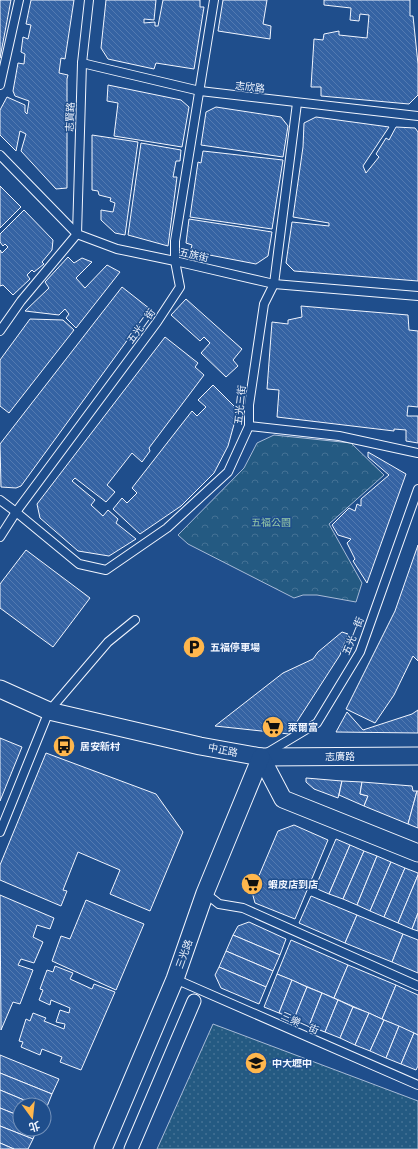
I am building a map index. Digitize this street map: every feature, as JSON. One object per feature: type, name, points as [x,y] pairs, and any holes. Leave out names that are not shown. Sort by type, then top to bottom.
[{"type":"street","name":"中正路","points":[[0,689],[49,711],[200,746],[261,757]]},
{"type":"street","name":"志廣路","points":[[261,757],[418,756]]},
{"type":"street","points":[[261,757],[283,799],[418,853]]},
{"type":"street","name":"三光路","points":[[103,1149],[174,979],[205,892],[261,757]]},
{"type":"street","points":[[131,1149],[194,1001]]},
{"type":"lane","points":[[0,85],[19,0]]},
{"type":"lane","name":"志賢路","points":[[77,234],[82,63],[89,0]]},
{"type":"lane","name":"五光二街","points":[[0,537],[16,512],[157,322],[180,287],[175,261],[175,241],[214,0]]},
{"type":"lane","name":"志欣路","points":[[82,63],[200,92],[418,116]]},
{"type":"lane","name":"五光三街","points":[[0,500],[79,564],[106,570],[168,528],[228,472],[249,426],[249,405],[264,304],[274,284],[297,103]]},
{"type":"lane","name":"五族街","points":[[0,156],[77,234],[116,249],[274,284],[418,296]]},
{"type":"lane","points":[[0,331],[21,301],[77,234]]},
{"type":"lane","points":[[249,426],[339,436],[418,454]]},
{"type":"lane","name":"五光一街","points":[[261,757],[317,723],[360,652],[418,489]]},
{"type":"lane","points":[[0,832],[49,711],[108,642],[135,620]]},
{"type":"lane","points":[[205,892],[219,904],[243,908],[418,986]]},
{"type":"lane","name":"三樂一街","points":[[174,979],[418,1085]]},
{"type":"green space","name":"五福公園","points":[[274,435],[351,443],[384,475],[329,524],[362,583],[356,602],[317,595],[303,595],[294,598],[188,544],[178,535],[244,468],[257,443]]},
{"type":"green space","name":"中大壢中","points":[[213,1024],[418,1101],[418,1149],[157,1149]]},
{"type":"building","points":[[0,0],[11,0],[0,58]]},
{"type":"building","points":[[31,0],[74,0],[65,59],[61,58],[59,73],[68,75],[67,188],[56,189],[21,151],[26,134],[20,131],[16,151],[0,135],[0,110],[7,97],[25,105],[25,112],[27,114],[29,101],[15,96],[13,91],[18,63],[24,64],[25,54],[21,52],[23,37],[28,39],[31,25],[26,24]]},
{"type":"building","points":[[106,0],[156,0],[154,20],[144,19],[144,23],[155,22],[155,26],[158,26],[163,0],[200,0],[200,7],[204,7],[194,69],[156,63],[154,69],[108,59],[101,48]]},
{"type":"building","points":[[223,0],[267,0],[263,24],[271,26],[270,39],[218,31]]},
{"type":"building","points":[[324,0],[410,0],[410,16],[413,16],[418,64],[418,95],[409,104],[321,96],[321,87],[311,87],[314,39],[323,40],[324,34],[339,31],[339,35],[367,38],[369,15],[360,14],[359,21],[350,20],[351,8],[324,5]]},
{"type":"building","points":[[108,85],[181,100],[189,107],[182,147],[114,136],[118,103],[107,101]]},
{"type":"building","points":[[216,107],[281,117],[288,126],[283,157],[201,145],[206,112]]},
{"type":"building","points":[[316,117],[389,127],[363,166],[366,173],[379,157],[376,154],[386,138],[389,140],[396,127],[415,128],[418,132],[418,281],[294,271],[286,263],[292,222],[329,226],[329,223],[293,217],[303,147],[304,123]]},
{"type":"building","points":[[92,135],[138,142],[125,235],[115,233],[101,220],[101,210],[113,212],[115,203],[110,201],[111,198],[99,195],[98,191],[92,190]]},
{"type":"building","points":[[141,143],[181,150],[180,161],[176,161],[173,177],[177,177],[168,246],[128,235]]},
{"type":"building","points":[[203,151],[283,160],[272,229],[190,217],[198,162],[201,163]]},
{"type":"building","points":[[0,186],[21,207],[0,228]]},
{"type":"building","points":[[24,210],[53,240],[52,250],[42,262],[44,264],[34,272],[32,270],[27,275],[30,279],[13,295],[3,285],[0,286],[0,250],[2,253],[8,247],[5,244],[3,246],[0,242],[0,234]]},
{"type":"building","points":[[189,219],[272,232],[268,256],[256,264],[194,252],[191,249],[192,245],[186,243]]},
{"type":"building","points":[[68,257],[74,263],[82,258],[92,262],[76,278],[85,288],[107,265],[120,272],[76,328],[66,318],[69,314],[65,309],[59,315],[25,311],[49,288],[45,282]]},
{"type":"building","points":[[122,287],[150,309],[21,486],[16,488],[1,487],[0,444]]},
{"type":"building","points":[[186,299],[242,349],[233,360],[238,366],[226,377],[201,353],[210,343],[204,337],[200,341],[171,315]]},
{"type":"building","points":[[301,306],[408,315],[409,330],[418,331],[418,407],[408,406],[407,416],[418,416],[418,443],[406,441],[406,430],[394,429],[394,431],[277,417],[279,390],[267,389],[272,322],[288,324],[288,320],[302,317]]},
{"type":"building","points":[[30,319],[63,320],[74,330],[9,413],[0,406],[0,360]]},
{"type":"building","points":[[165,337],[198,363],[195,367],[204,375],[149,448],[150,451],[142,462],[132,453],[107,485],[115,492],[106,502],[75,478],[72,481],[95,500],[91,505],[103,516],[108,510],[118,519],[116,523],[136,539],[109,556],[78,551],[40,518],[37,504]]},
{"type":"building","points":[[213,385],[238,410],[228,446],[214,473],[181,506],[140,534],[113,509],[122,498],[127,503],[137,493],[132,488],[192,411],[197,416],[206,407],[198,400]]},
{"type":"building","points":[[368,452],[406,474],[367,583],[353,561],[355,559],[347,543],[351,539],[338,535],[332,525],[349,508],[355,511],[357,504],[361,506],[361,499],[389,475],[368,457]]},
{"type":"building","points":[[418,545],[418,661],[413,656],[394,695],[375,723],[346,709],[395,611]]},
{"type":"building","points":[[26,550],[90,598],[53,647],[0,608],[0,584]]},
{"type":"building","points":[[342,632],[348,634],[340,655],[289,734],[215,726],[283,673],[313,659],[318,652]]},
{"type":"building","points":[[418,710],[418,733],[336,732],[347,712],[363,730],[412,714]]},
{"type":"building","points":[[0,738],[22,747],[0,801]]},
{"type":"building","points":[[46,753],[156,794],[183,832],[150,911],[110,894],[120,870],[78,852],[63,890],[67,891],[61,906],[0,880],[0,865]]},
{"type":"building","points":[[306,778],[342,781],[338,798],[314,789],[306,782]]},
{"type":"building","points":[[342,781],[362,782],[360,794],[368,796],[364,806],[339,795]]},
{"type":"building","points":[[362,782],[412,786],[413,791],[417,791],[408,824],[364,806],[368,796],[360,794]]},
{"type":"building","points":[[418,791],[418,828],[408,824]]},
{"type":"building","points":[[294,825],[328,840],[295,919],[255,903],[252,892],[278,831]]},
{"type":"building","points":[[336,839],[350,845],[329,894],[315,888]]},
{"type":"building","points":[[350,845],[364,851],[343,899],[329,894]]},
{"type":"building","points":[[364,851],[377,856],[357,905],[343,899]]},
{"type":"building","points":[[377,856],[391,862],[370,911],[357,905]]},
{"type":"building","points":[[391,862],[405,868],[384,917],[370,911]]},
{"type":"building","points":[[405,868],[418,873],[418,875],[398,923],[384,917]]},
{"type":"building","points":[[418,875],[418,913],[412,929],[398,923]]},
{"type":"building","points":[[0,895],[54,918],[50,929],[37,925],[33,937],[43,942],[34,963],[21,959],[18,965],[33,970],[20,1004],[13,1002],[1,1030]]},
{"type":"building","points":[[311,896],[357,915],[345,943],[299,923]]},
{"type":"building","points":[[86,900],[144,924],[116,990],[52,961],[61,936],[70,939]]},
{"type":"building","points":[[418,913],[418,931],[412,929]]},
{"type":"building","points":[[357,915],[403,934],[392,962],[345,943]]},
{"type":"building","points":[[249,922],[286,939],[280,955],[233,935],[238,926]]},
{"type":"building","points":[[403,934],[418,940],[418,973],[392,962]]},
{"type":"building","points":[[233,935],[280,955],[273,971],[226,951]]},
{"type":"building","points":[[291,940],[348,965],[334,998],[277,974]]},
{"type":"building","points":[[226,951],[273,971],[266,987],[219,967]]},
{"type":"building","points":[[348,965],[396,985],[382,1019],[334,998]]},
{"type":"building","points":[[55,966],[73,973],[70,979],[92,989],[94,984],[115,992],[81,1070],[60,1062],[62,1057],[42,1049],[40,1055],[21,1047],[23,1042],[19,1041],[26,1019],[30,1021],[33,1013],[46,1018],[44,1021],[64,1029],[65,1024],[56,1022],[60,1010],[69,1013],[70,1008],[51,1000],[50,1005],[39,1000],[43,990],[40,989],[47,970],[53,972]]},
{"type":"building","points":[[219,967],[266,987],[259,1004],[221,988],[215,975]]},
{"type":"building","points":[[277,974],[292,980],[279,1013],[264,1007]]},
{"type":"building","points":[[292,980],[307,987],[294,1019],[279,1013]]},
{"type":"building","points":[[396,985],[418,995],[418,1035],[382,1019]]},
{"type":"building","points":[[307,987],[322,993],[309,1026],[294,1019]]},
{"type":"building","points":[[322,993],[338,1000],[325,1032],[309,1026]]},
{"type":"building","points":[[338,1000],[353,1007],[340,1038],[325,1032]]},
{"type":"building","points":[[353,1007],[369,1013],[355,1045],[340,1038]]},
{"type":"building","points":[[369,1013],[384,1020],[370,1051],[355,1045]]},
{"type":"building","points":[[384,1020],[399,1026],[386,1058],[370,1051]]},
{"type":"building","points":[[399,1026],[414,1033],[401,1064],[386,1058]]},
{"type":"building","points":[[414,1033],[418,1035],[418,1066],[416,1070],[401,1064]]},
{"type":"building","points":[[0,1055],[59,1079],[52,1094],[0,1073]]},
{"type":"building","points":[[0,1073],[52,1094],[51,1097],[17,1097],[0,1090]]},
{"type":"building","points":[[0,1090],[17,1097],[12,1097],[12,1113],[0,1108]]},
{"type":"building","points":[[0,1108],[12,1113],[12,1131],[0,1126]]},
{"type":"building","points":[[0,1126],[12,1131],[12,1137],[28,1137],[33,1139],[28,1149],[14,1149],[0,1143]]},
{"type":"building","points":[[0,1143],[14,1149],[0,1149]]},
{"type":"place","name":"五福停車場","points":[[194,647]]},
{"type":"place","name":"萊爾富","points":[[273,727]]},
{"type":"place","name":"居安新村","points":[[64,746]]},
{"type":"place","name":"蝦皮店到店","points":[[252,884]]},
{"type":"place","name":"中大壢中","points":[[256,1063]]}]
